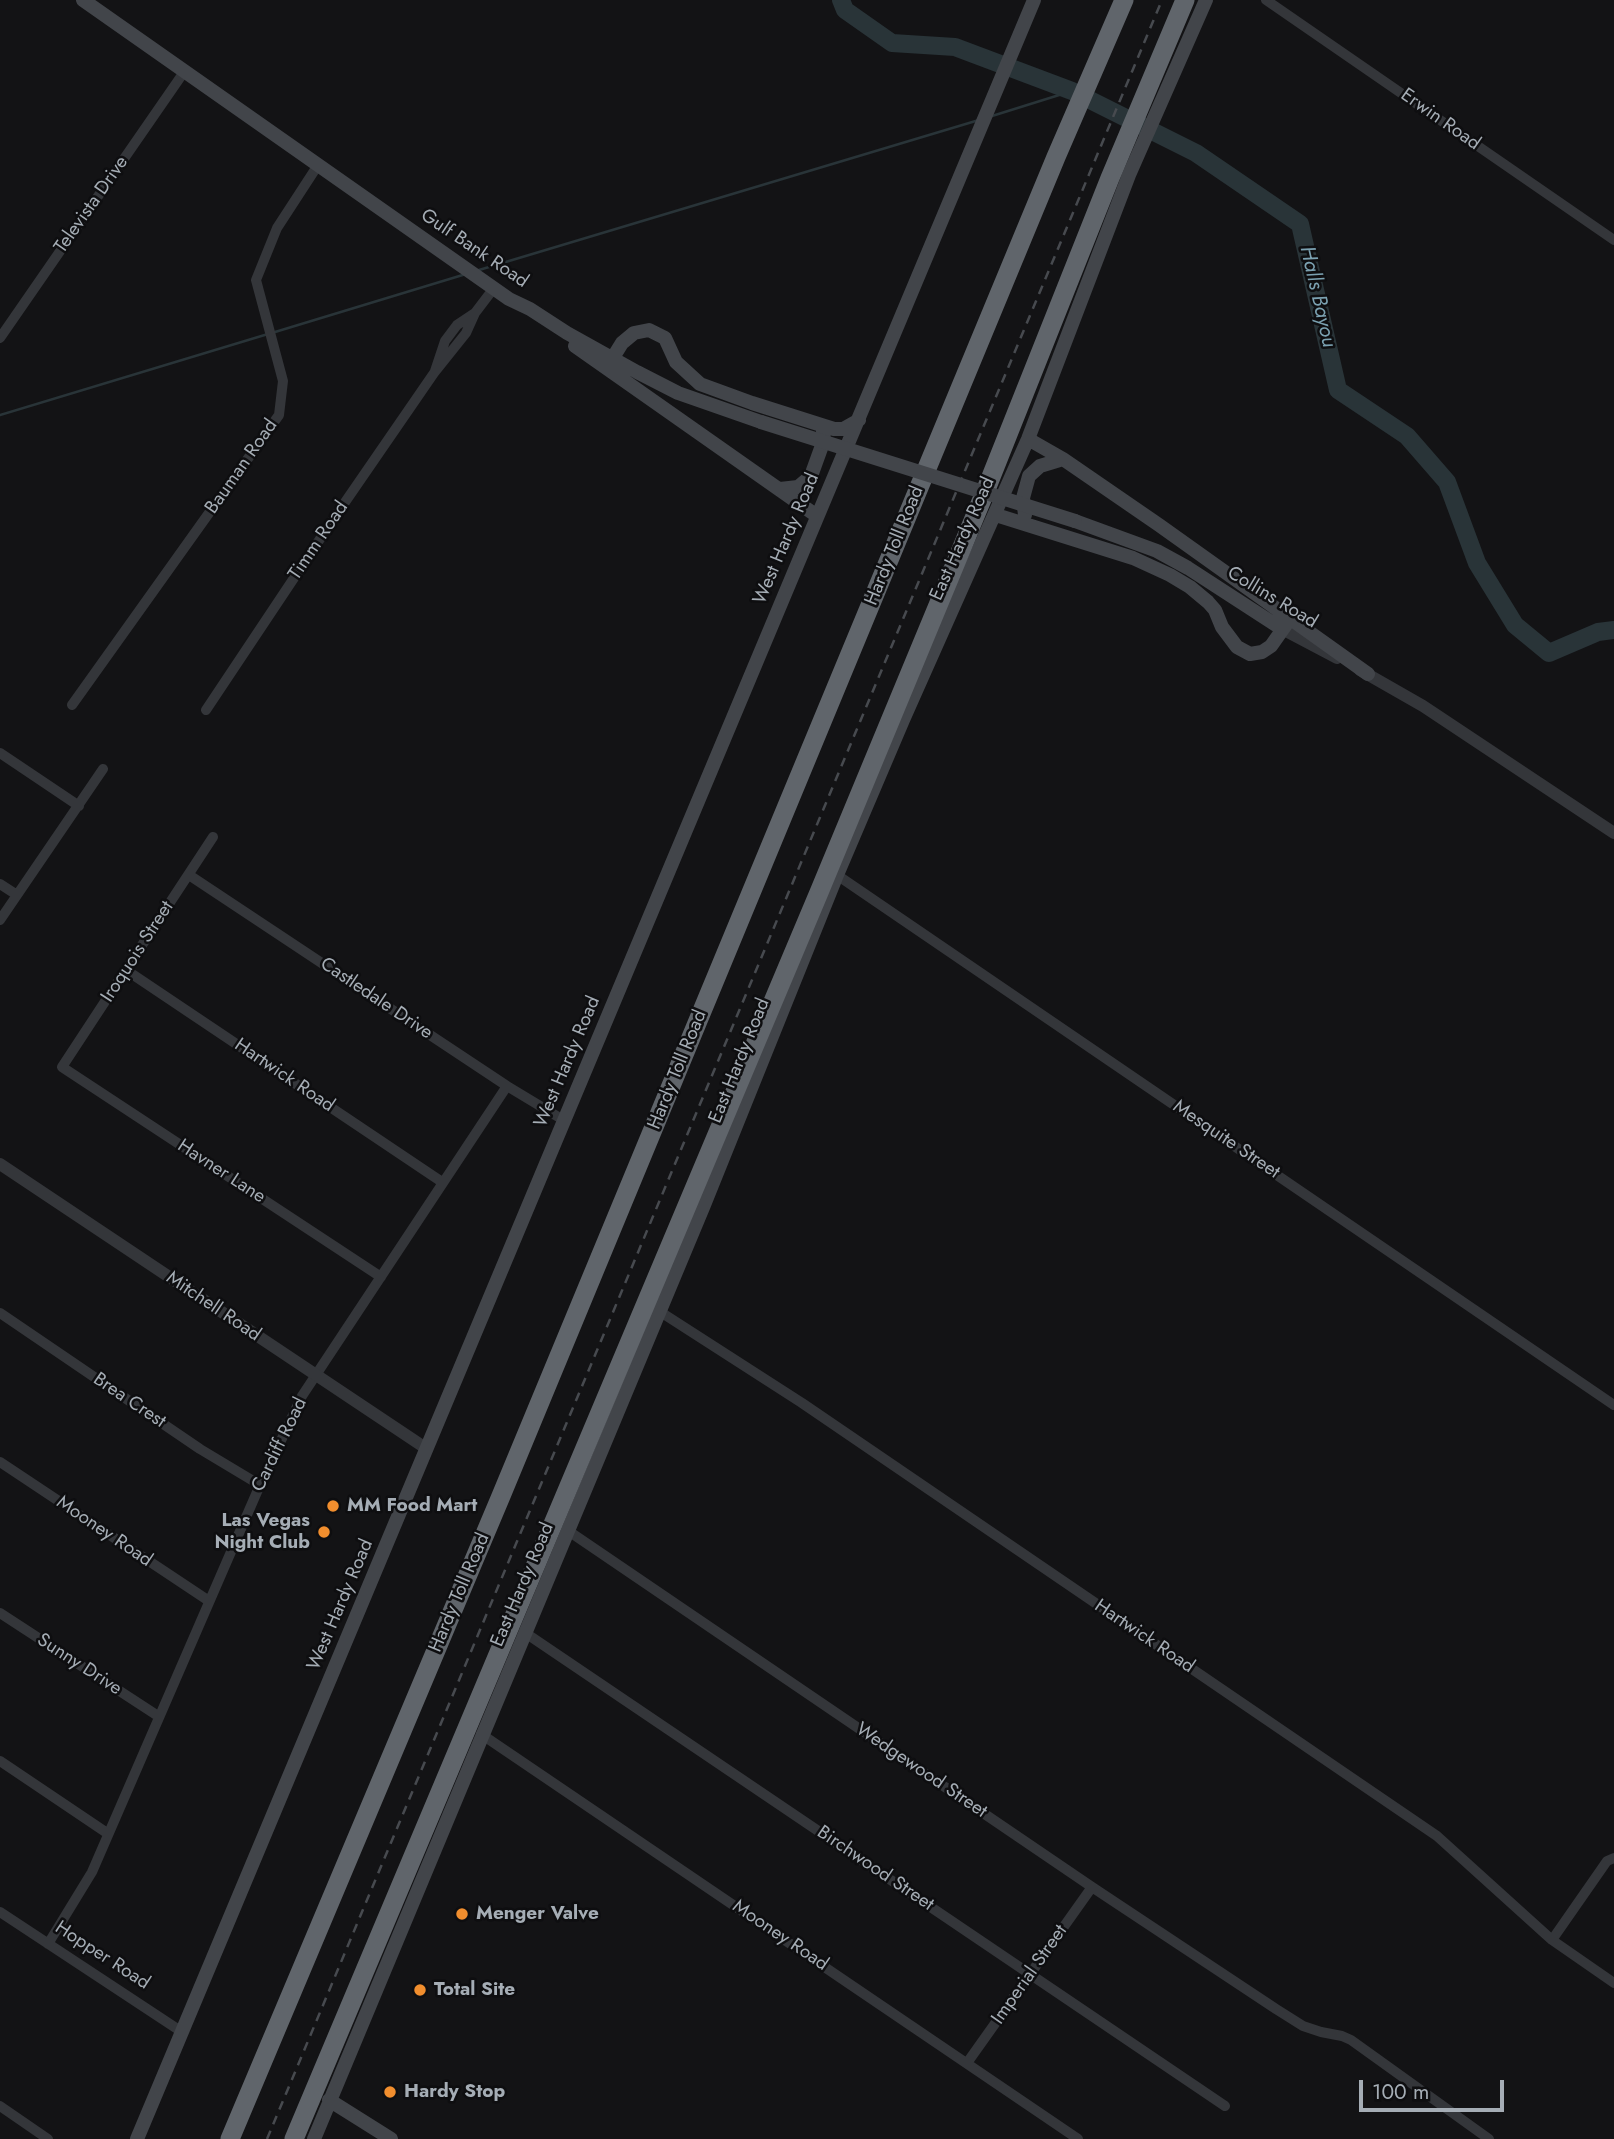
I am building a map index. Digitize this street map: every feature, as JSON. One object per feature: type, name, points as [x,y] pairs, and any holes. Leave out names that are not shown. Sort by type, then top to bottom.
[{"type":"highway","name":"Hardy Toll Road","points":[[230,2139],[507,1483],[1056,157],[1124,0]]},
{"type":"highway","points":[[294,2139],[1119,177],[1156,66],[1185,0]]},
{"type":"main road","name":"Gulf Bank Road","points":[[83,0],[509,299],[609,363]]},
{"type":"main road","name":"West Hardy Road","points":[[137,2139],[1034,0]]},
{"type":"main road","name":"East Hardy Road","points":[[314,2139],[903,720],[1028,439],[1119,177],[1170,83],[1206,0]]},
{"type":"main road","points":[[817,516],[609,363],[622,343],[634,333],[649,330],[665,338],[676,362],[700,384],[816,423],[843,429],[859,419]]},
{"type":"main road","name":"Collins Road","points":[[609,363],[678,393],[761,422],[1075,521],[1157,551],[1286,624]]},
{"type":"main road","points":[[780,489],[797,487],[811,476],[824,440],[823,431],[816,423]]},
{"type":"main road","points":[[1028,439],[1063,459],[1286,624],[1368,674]]},
{"type":"main road","points":[[1039,527],[1024,514],[1023,498],[1029,476],[1040,466],[1063,459]]},
{"type":"main road","points":[[996,515],[1133,558],[1170,575],[1208,602],[1237,647],[1250,654],[1262,652],[1271,646],[1286,624]]},
{"type":"main road","points":[[329,2100],[391,2139]]},
{"type":"street","name":"Erwin Road","points":[[1266,0],[1614,240]]},
{"type":"street","name":"Televista Drive","points":[[0,338],[184,72]]},
{"type":"street","name":"Bauman Road","points":[[72,705],[279,415],[283,382],[256,280],[277,229],[318,165]]},
{"type":"street","name":"Timm Road","points":[[206,710],[435,373],[438,356],[445,341],[457,325],[475,313],[490,285]]},
{"type":"street","points":[[1368,674],[1423,706],[1614,833]]},
{"type":"street","points":[[0,752],[79,806]]},
{"type":"street","points":[[0,920],[103,769]]},
{"type":"street","name":"Iroquois Street","points":[[62,1067],[213,837]]},
{"type":"street","name":"Castledale Drive","points":[[189,875],[565,1121]]},
{"type":"street","name":"Mesquite Street","points":[[838,875],[1614,1405]]},
{"type":"street","points":[[0,884],[17,895]]},
{"type":"street","name":"Hartwick Road","points":[[126,970],[442,1182]]},
{"type":"street","name":"Havner Lane","points":[[62,1067],[381,1277]]},
{"type":"street","name":"Cardiff Road","points":[[48,1944],[92,1872],[158,1716],[302,1396],[508,1086]]},
{"type":"street","name":"Mitchell Road","points":[[0,1164],[427,1450]]},
{"type":"street","name":"Hartwick Road","points":[[659,1311],[811,1410],[1437,1836],[1552,1940],[1614,1983]]},
{"type":"street","name":"Brea Crest","points":[[0,1313],[200,1449],[260,1485]]},
{"type":"street","name":"Mooney Road","points":[[0,1462],[209,1601]]},
{"type":"street","name":"Wedgewood Street","points":[[567,1530],[1276,2009],[1303,2026],[1351,2040],[1489,2139]]},
{"type":"street","name":"Sunny Drive","points":[[0,1614],[158,1716]]},
{"type":"street","name":"Birchwood Street","points":[[524,1632],[1225,2106]]},
{"type":"street","name":"Mooney Road","points":[[481,1734],[1078,2139]]},
{"type":"street","points":[[0,1761],[107,1833]]},
{"type":"street","points":[[1552,1940],[1607,1861],[1614,1857]]},
{"type":"street","name":"Imperial Street","points":[[967,2063],[1092,1887]]},
{"type":"street","name":"Hopper Road","points":[[0,1912],[182,2032]]},
{"type":"street","points":[[0,2106],[48,2139]]},
{"type":"waterway","name":"Halls Bayou","points":[[841,0],[845,10],[892,43],[955,47],[1072,91],[1196,153],[1300,224],[1338,390],[1407,436],[1447,482],[1477,563],[1515,625],[1549,653],[1598,632],[1614,630]]},
{"type":"waterway","points":[[992,116],[1072,91]]},
{"type":"waterway","points":[[479,270],[979,120]]},
{"type":"waterway","points":[[275,332],[466,274]]},
{"type":"waterway","points":[[0,415],[268,334]]},
{"type":"railway","points":[[267,2139],[1162,0]]},
{"type":"place","name":"MM Food Mart","points":[[333,1506]]},
{"type":"place","name":"Las Vegas Night Club","points":[[324,1532]]},
{"type":"place","name":"Menger Valve","points":[[462,1914]]},
{"type":"place","name":"Total Site","points":[[420,1990]]},
{"type":"place","name":"Hardy Stop","points":[[390,2092]]}]
